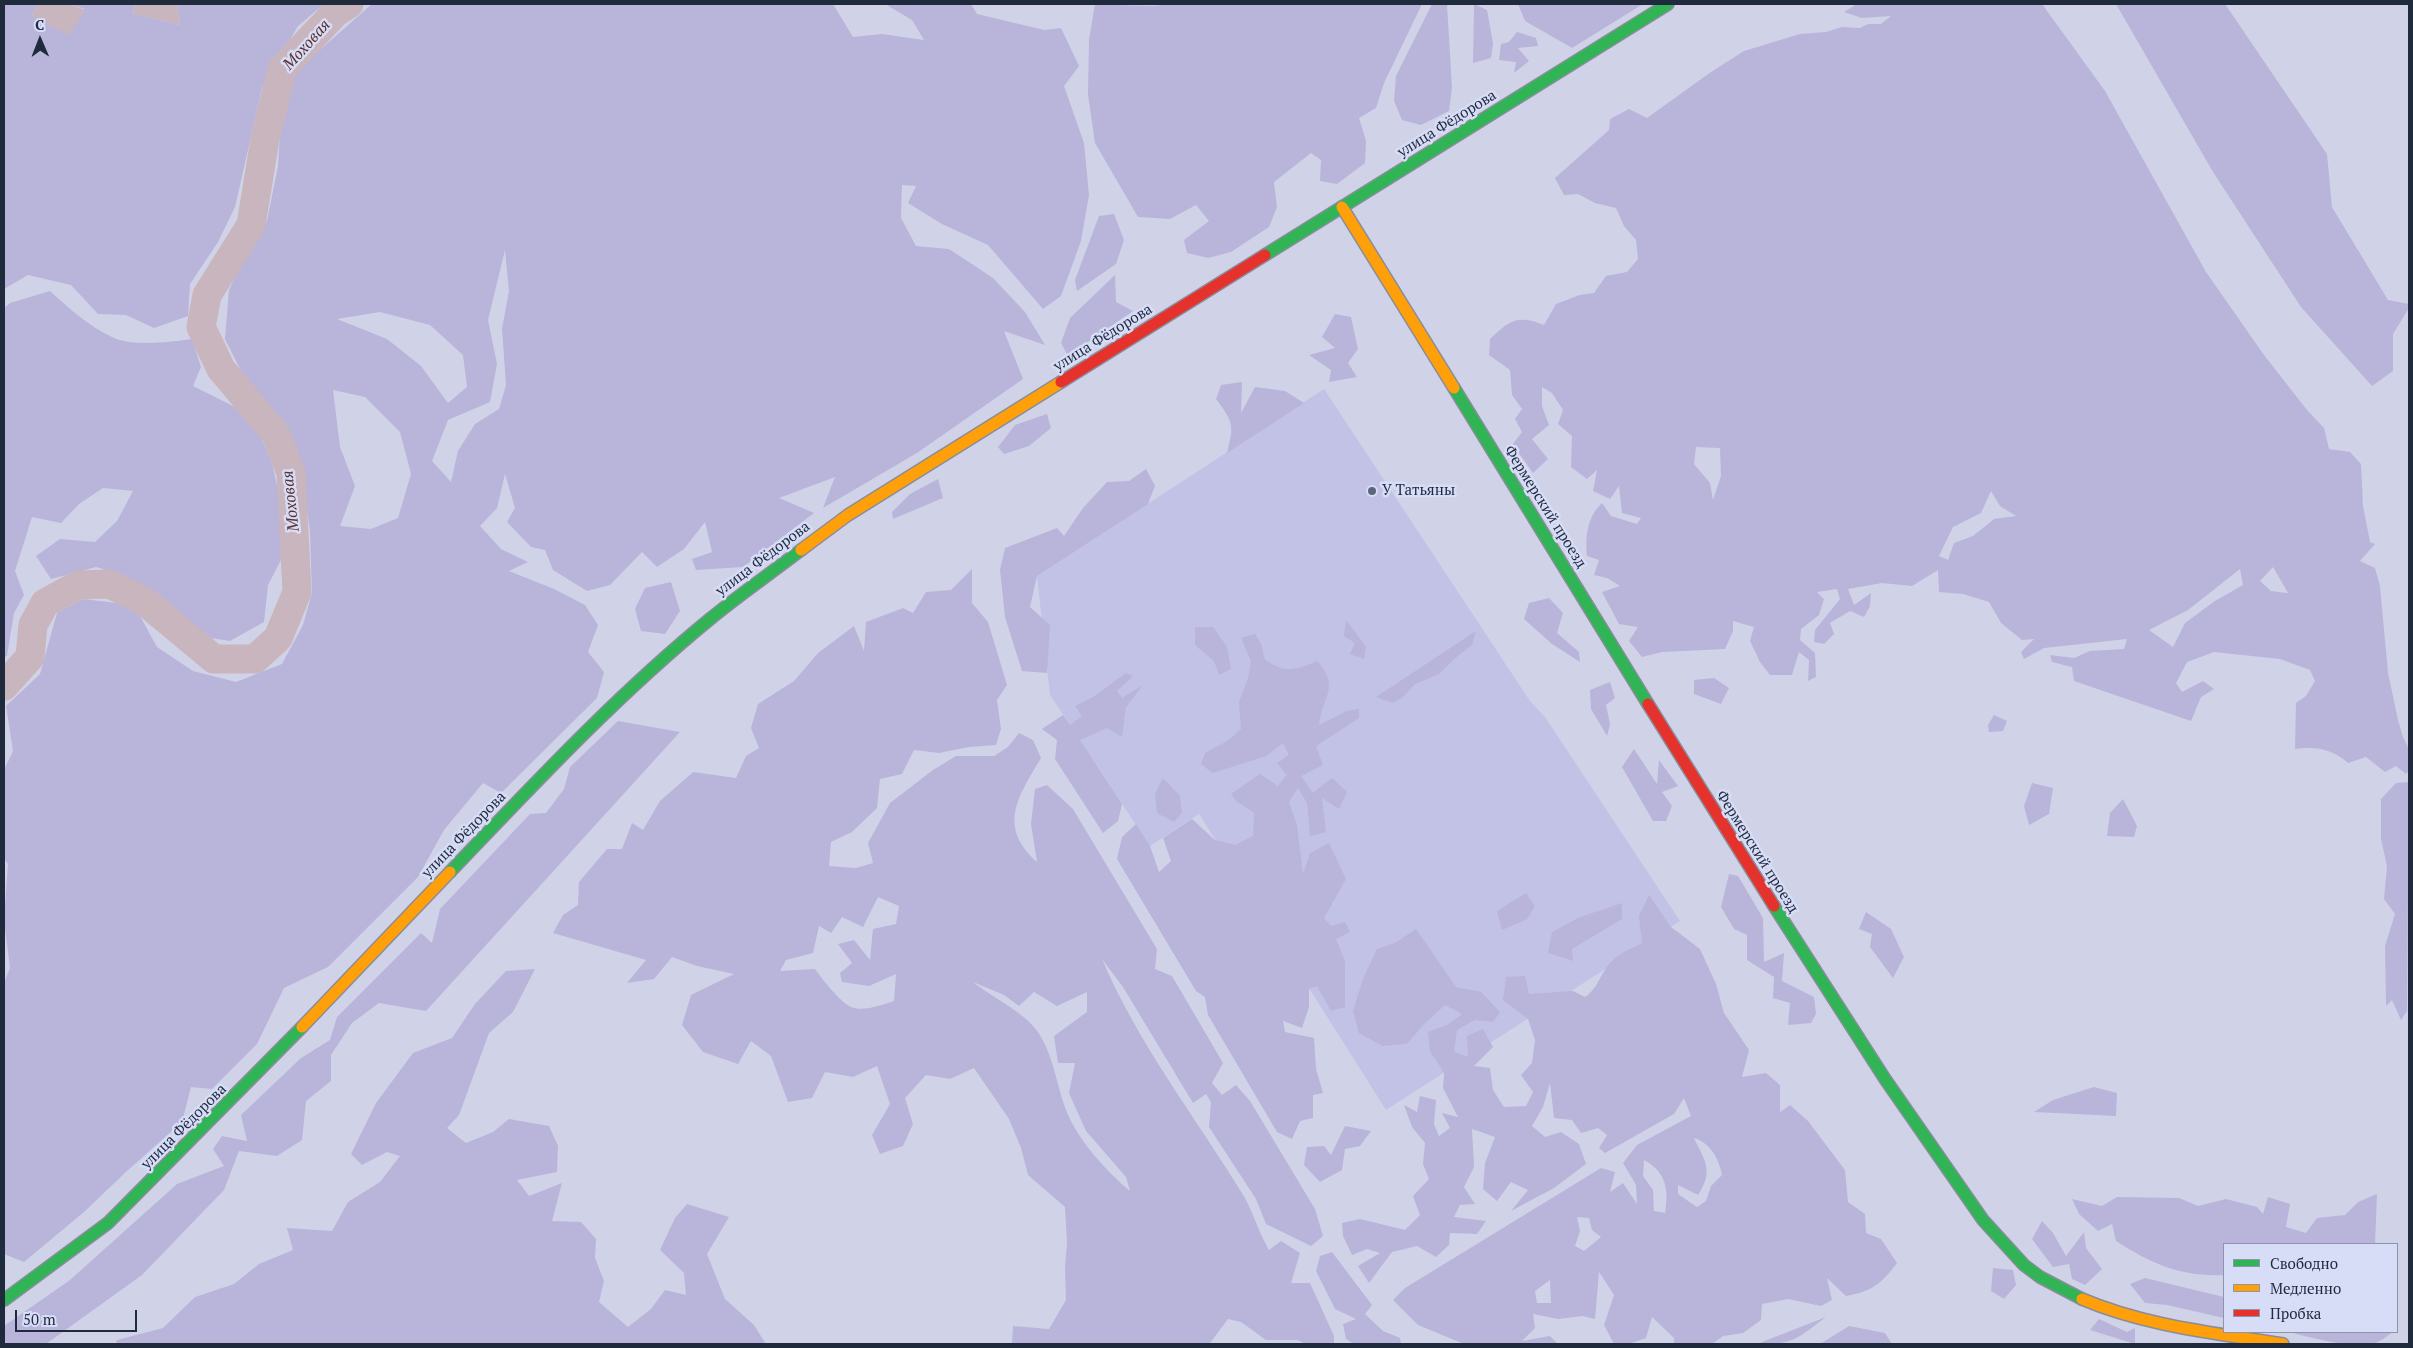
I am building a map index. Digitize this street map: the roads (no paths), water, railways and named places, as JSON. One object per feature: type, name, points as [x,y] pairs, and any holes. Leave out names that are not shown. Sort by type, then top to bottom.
[{"type":"street","name":"улица Фёдорова","points":[[4,1300],[108,1223],[264,1067],[571,745],[710,618],[848,515],[1668,4]]},
{"type":"street","name":"Фермерский проезд","points":[[1342,207],[1722,825],[1866,1053],[1972,1204],[2001,1240],[2036,1274],[2066,1294],[2098,1306],[2146,1319],[2282,1344]]},
{"type":"waterway","name":"Моховая","points":[[4,686],[30,657],[33,625],[45,603],[78,585],[109,584],[143,600],[214,659],[255,659],[278,638],[297,592],[291,473],[276,434],[221,369],[201,327],[207,295],[251,225],[265,139],[282,69],[335,13],[349,4]]},
{"type":"place","name":"У Татьяны","points":[[1372,491]]}]
